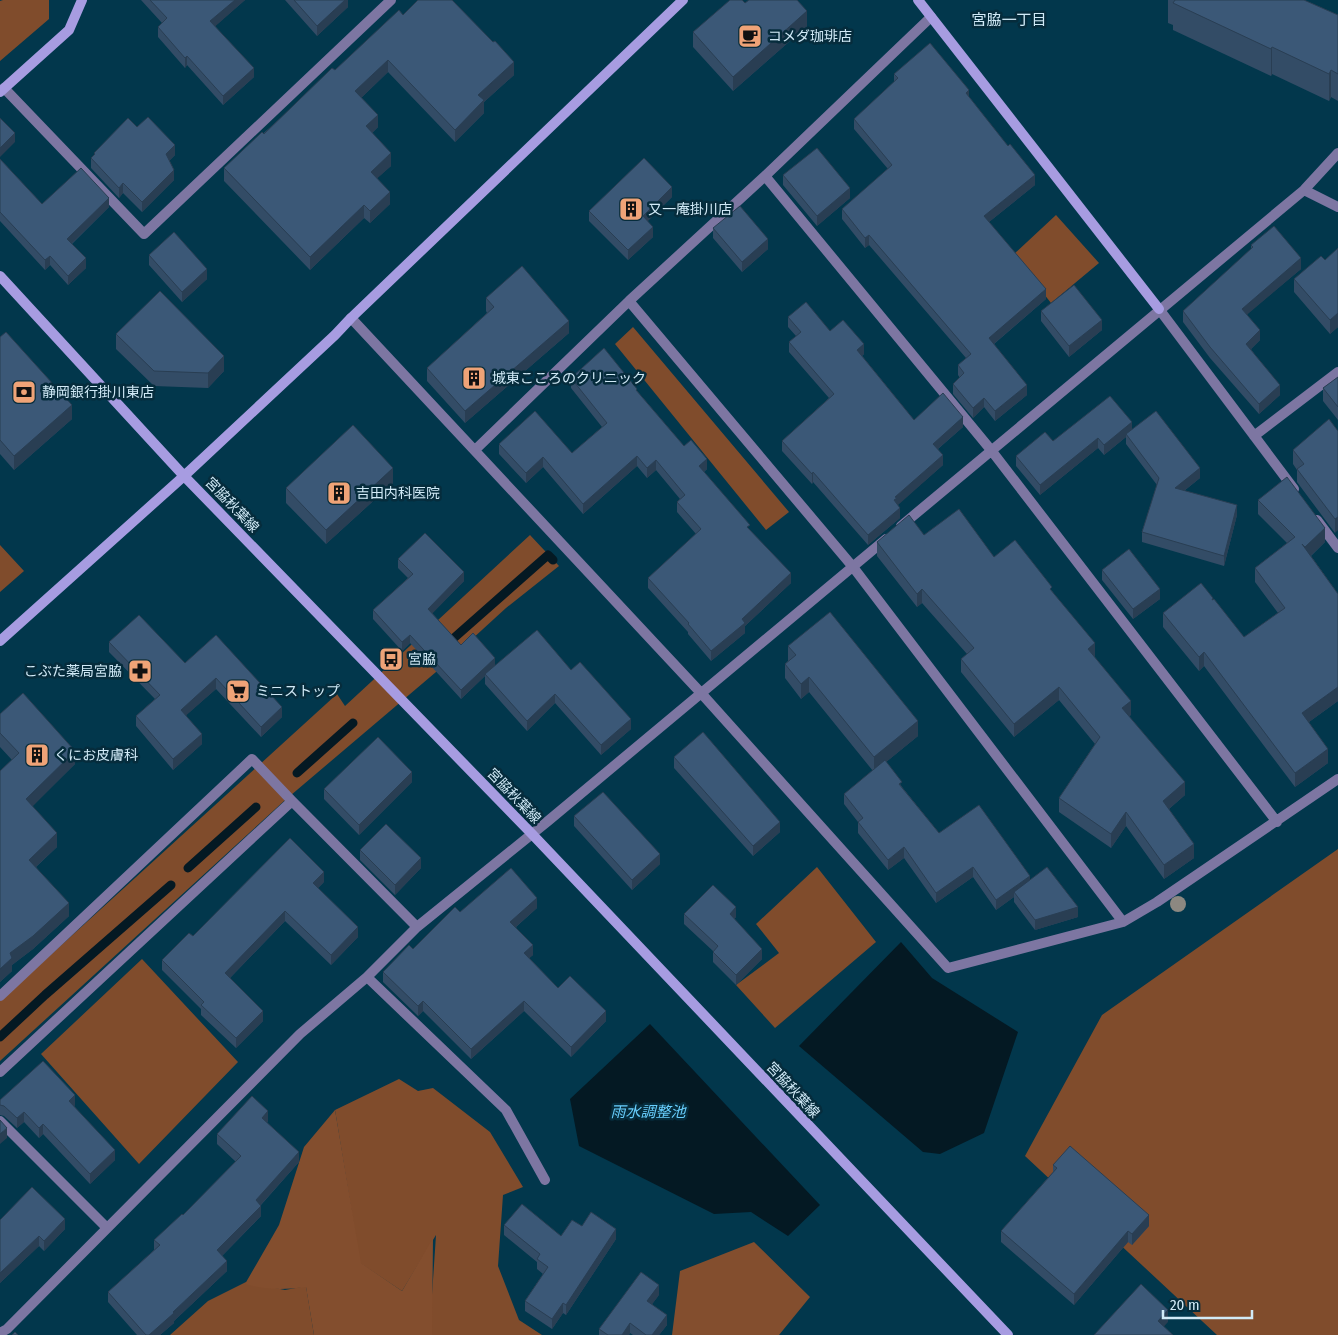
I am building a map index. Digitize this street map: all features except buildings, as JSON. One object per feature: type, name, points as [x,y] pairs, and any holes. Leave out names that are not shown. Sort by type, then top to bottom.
[{"type":"street","points":[[82,0],[69,30],[2,90],[144,234],[392,0]]},
{"type":"street","points":[[0,641],[184,476],[335,336],[350,318],[684,0]]},
{"type":"street","points":[[918,0],[1159,309],[1338,548]]},
{"type":"street","points":[[475,450],[629,300],[766,176],[931,16]]},
{"type":"street","points":[[0,1333],[7,1329],[300,1034],[367,977],[417,928],[1304,190],[1338,154]]},
{"type":"street","points":[[766,176],[991,450],[1277,822]]},
{"type":"street","points":[[1304,190],[1338,207]]},
{"type":"street","name":"宮脇秋葉線","points":[[0,276],[184,476],[532,834],[1008,1335]]},
{"type":"street","points":[[629,300],[853,567],[1123,922]]},
{"type":"street","points":[[350,318],[701,693],[948,968],[1123,922],[1157,902],[1338,779]]},
{"type":"street","points":[[1254,436],[1338,372]]},
{"type":"street","points":[[0,996],[252,759],[417,928]]},
{"type":"street","points":[[0,1072],[292,802]]},
{"type":"street","points":[[367,977],[506,1110],[545,1180]]},
{"type":"street","points":[[0,1121],[107,1228]]},
{"type":"shaded area","points":[[49,0],[49,19],[0,61],[0,1]]},
{"type":"shaded area","points":[[1056,215],[1099,263],[1051,303],[1013,255]]},
{"type":"shaded area","points":[[633,327],[789,512],[766,530],[615,344]]},
{"type":"shaded area","points":[[530,535],[559,566],[506,608],[436,672],[284,801],[0,1061],[0,1001],[337,694],[345,706]]},
{"type":"shaded area","points":[[0,545],[24,571],[0,592]]},
{"type":"shaded area","points":[[1338,849],[1338,1335],[1217,1335],[1025,1156],[1102,1015]]},
{"type":"shaded area","points":[[817,867],[876,942],[775,1028],[736,985],[779,953],[756,924]]},
{"type":"shaded area","points":[[142,959],[238,1062],[139,1164],[41,1054]]},
{"type":"shaded area","points":[[399,1079],[418,1091],[433,1088],[490,1132],[523,1187],[503,1195],[498,1266],[519,1320],[542,1335],[432,1335],[430,1325],[436,1235],[402,1291],[360,1263],[335,1110]]},
{"type":"shaded area","points":[[335,1110],[361,1263],[402,1291],[433,1238],[432,1335],[314,1335],[306,1287],[275,1289],[245,1284],[279,1225],[304,1147]]},
{"type":"shaded area","points":[[754,1242],[810,1297],[779,1335],[672,1335],[680,1271]]},
{"type":"shaded area","points":[[246,1282],[285,1290],[306,1286],[314,1335],[170,1335],[208,1301]]},
{"type":"water","points":[[901,942],[932,978],[1018,1032],[984,1133],[940,1154],[923,1152],[799,1046]]},
{"type":"water","name":"雨水調整池","points":[[650,1024],[820,1205],[788,1236],[751,1212],[714,1214],[579,1146],[570,1099]]},
{"type":"waterway","points":[[446,645],[548,555],[553,560]]},
{"type":"waterway","points":[[297,773],[353,723]]},
{"type":"waterway","points":[[188,868],[256,807]]},
{"type":"waterway","points":[[0,1037],[171,885]]},
{"type":"place","name":"コメダ珈琲店","points":[[750,36]]},
{"type":"place","name":"又一庵掛川店","points":[[631,209]]},
{"type":"place","name":"城東こころのクリニック","points":[[474,378]]},
{"type":"place","name":"静岡銀行掛川東店","points":[[24,392]]},
{"type":"place","name":"吉田内科医院","points":[[339,493]]},
{"type":"place","name":"宮脇","points":[[391,659]]},
{"type":"place","name":"こぶた薬局宮脇","points":[[140,671]]},
{"type":"place","name":"ミニストップ","points":[[238,691]]},
{"type":"place","name":"くにお皮膚科","points":[[37,755]]},
{"type":"district","name":"宮脇一丁目","points":[[1009,20]]}]
